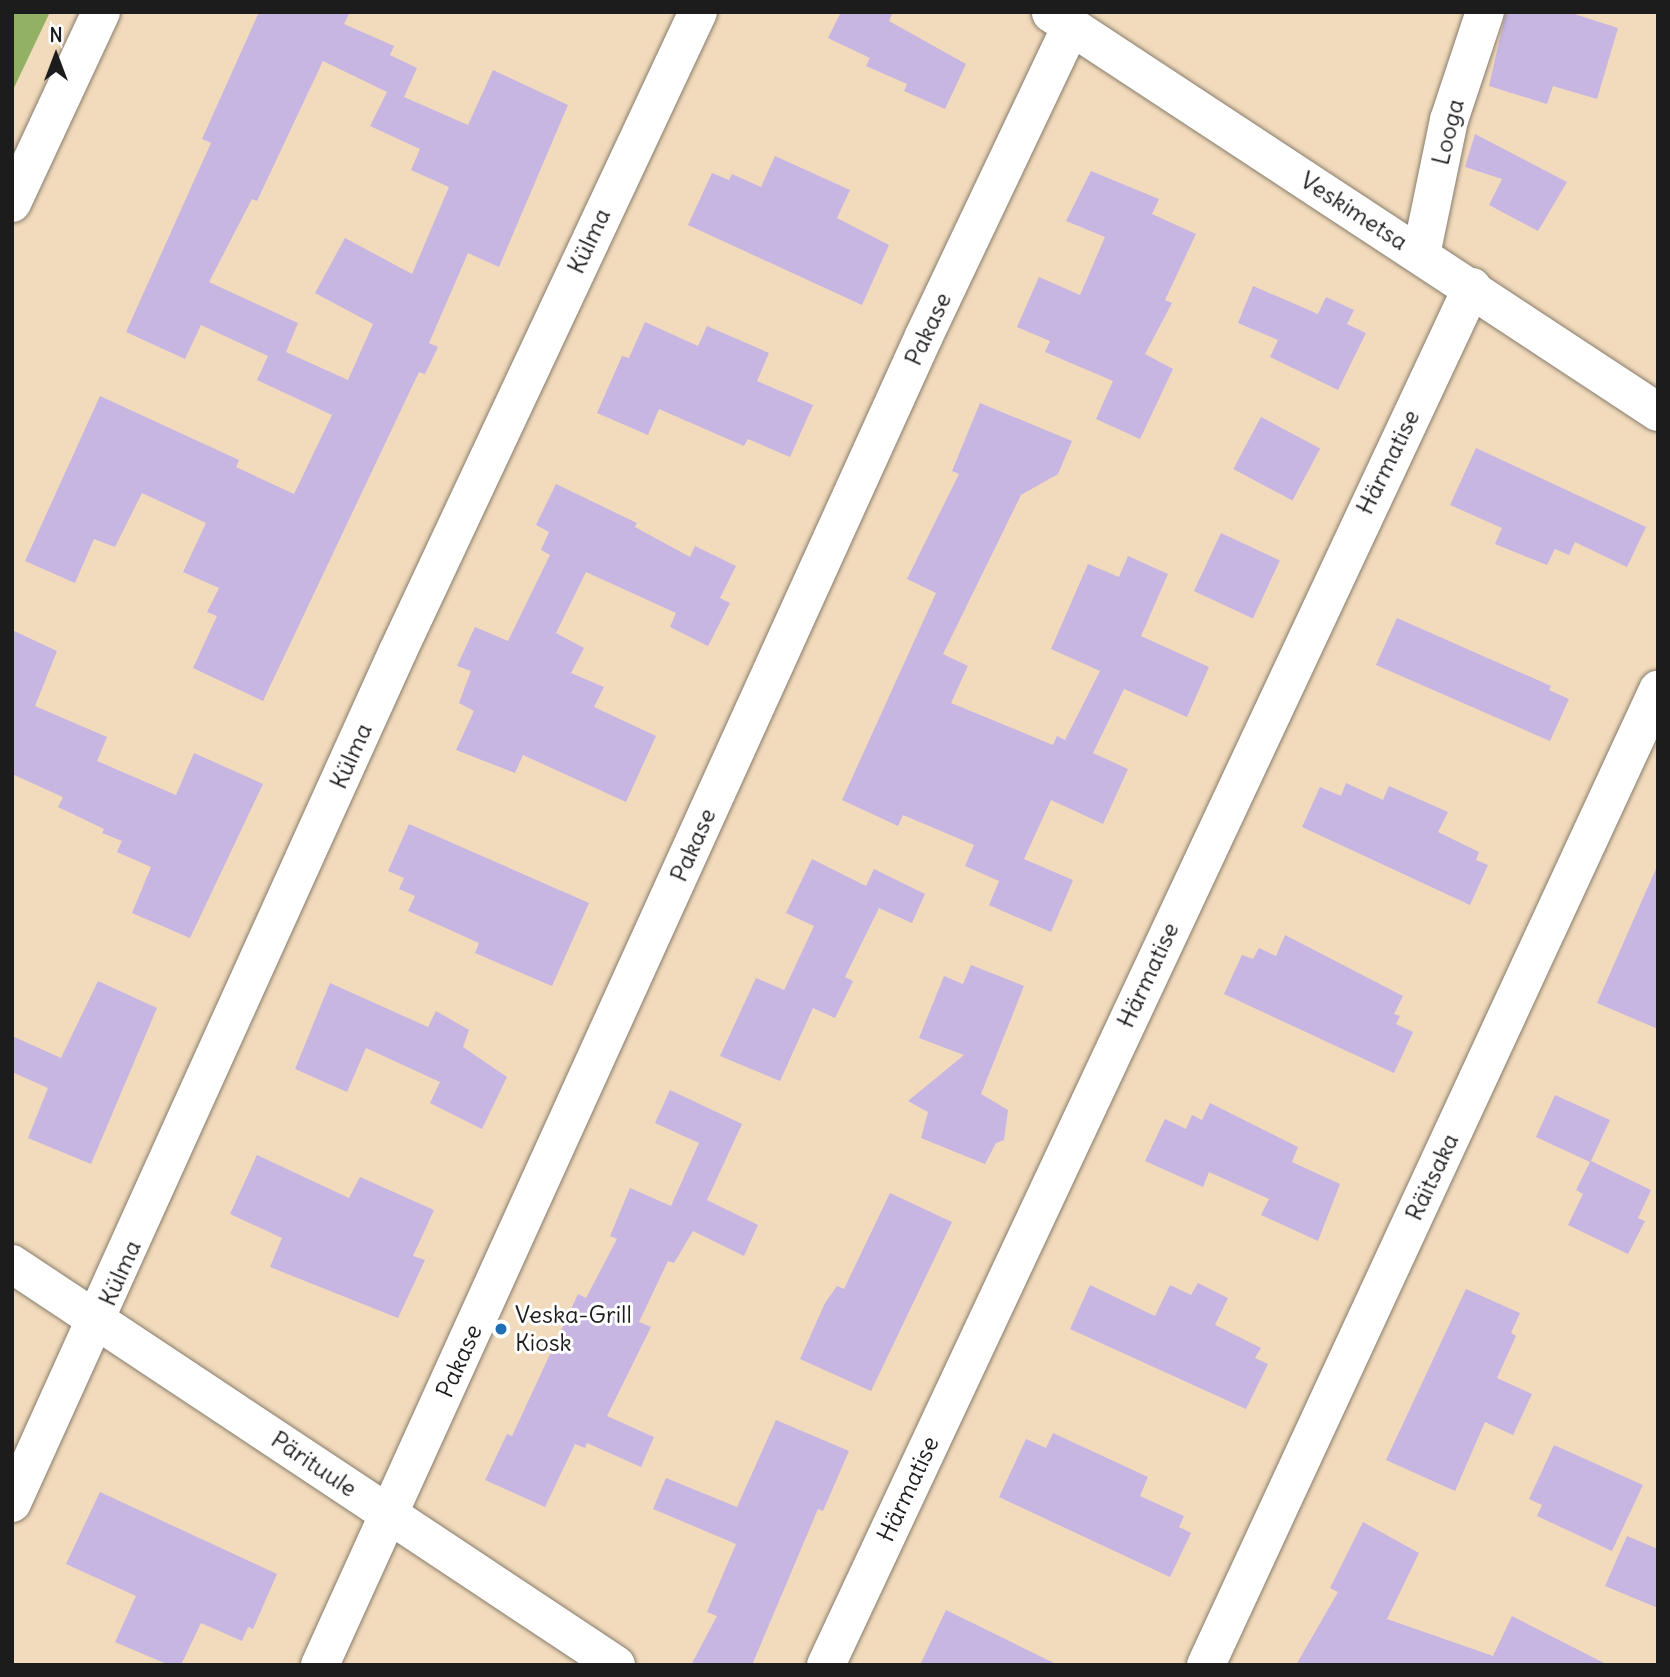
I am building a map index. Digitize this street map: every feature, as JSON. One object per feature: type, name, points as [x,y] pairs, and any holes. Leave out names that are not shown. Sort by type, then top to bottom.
[{"type":"street","points":[[12,203],[101,12]]},
{"type":"street","name":"Külma","points":[[12,1503],[99,1319],[392,664],[698,12]]},
{"type":"street","name":"Looga","points":[[1421,255],[1449,120],[1485,12]]},
{"type":"street","name":"Veskimetsa","points":[[1060,19],[1472,287],[1658,412]]},
{"type":"street","name":"Pakase","points":[[320,1665],[919,349],[1060,19]]},
{"type":"street","name":"Härmatise","points":[[826,1665],[1472,287]]},
{"type":"street","name":"Räitsaka","points":[[1206,1665],[1658,690]]},
{"type":"street","name":"Pärituule","points":[[12,1264],[99,1319],[616,1665]]},
{"type":"green space","points":[[12,12],[50,12],[12,92]]},
{"type":"building","points":[[259,12],[350,12],[344,24],[394,46],[390,55],[417,68],[404,97],[468,125],[493,70],[568,105],[499,267],[468,253],[429,343],[438,347],[425,374],[419,372],[263,701],[193,668],[217,616],[207,612],[219,588],[183,572],[206,523],[142,493],[115,547],[94,539],[75,583],[25,561],[100,396],[239,460],[236,467],[294,494],[332,415],[257,380],[268,356],[201,325],[185,359],[126,332],[211,143],[202,139]],"holes":[[[323,61],[387,92],[370,126],[420,149],[411,170],[449,187],[412,274],[345,238],[315,293],[373,324],[348,380],[286,352],[298,323],[209,282],[252,199],[257,201]]]},
{"type":"building","points":[[841,12],[893,12],[889,21],[966,64],[945,109],[904,91],[907,84],[866,66],[870,58],[828,38]]},
{"type":"building","points":[[1506,12],[1568,12],[1618,28],[1597,99],[1553,86],[1547,104],[1489,86]]},
{"type":"building","points":[[1475,134],[1567,182],[1538,231],[1489,205],[1502,179],[1465,167]]},
{"type":"building","points":[[775,156],[850,190],[837,218],[889,245],[862,305],[688,225],[712,173],[729,180],[732,174],[761,187]]},
{"type":"building","points":[[1091,171],[1159,199],[1152,214],[1196,234],[1165,300],[1172,303],[1145,354],[1173,369],[1140,439],[1096,419],[1113,381],[1045,352],[1050,341],[1017,327],[1039,277],[1080,295],[1105,237],[1066,221]]},
{"type":"building","points":[[1253,286],[1318,314],[1326,297],[1354,310],[1347,324],[1366,333],[1338,390],[1270,357],[1278,340],[1238,323]]},
{"type":"building","points":[[645,322],[698,346],[707,326],[769,353],[757,381],[813,405],[790,457],[748,439],[744,446],[659,409],[648,435],[597,413],[622,356],[629,358]]},
{"type":"building","points":[[980,403],[1072,441],[1058,474],[1021,495],[943,654],[968,666],[951,703],[1053,745],[1057,736],[1065,740],[1100,671],[1051,649],[1088,564],[1119,577],[1128,556],[1168,574],[1141,636],[1209,667],[1187,717],[1124,689],[1093,753],[1128,769],[1103,824],[1051,800],[1024,859],[1073,880],[1051,932],[989,905],[999,881],[965,866],[974,845],[903,815],[898,826],[842,800],[936,593],[907,579],[959,474],[952,471]]},
{"type":"building","points":[[1261,417],[1320,448],[1292,501],[1233,469]]},
{"type":"building","points":[[1476,448],[1646,527],[1627,567],[1575,542],[1569,555],[1555,549],[1547,565],[1495,544],[1502,528],[1450,505]]},
{"type":"building","points":[[556,484],[637,523],[635,527],[690,557],[695,546],[736,566],[720,598],[730,603],[708,646],[670,627],[676,613],[586,572],[556,633],[584,648],[571,673],[604,687],[594,707],[656,736],[626,802],[523,755],[515,773],[456,750],[474,711],[459,703],[471,671],[457,666],[475,627],[508,641],[550,555],[541,550],[549,532],[536,525]]},
{"type":"building","points":[[1221,533],[1280,560],[1253,618],[1194,591]]},
{"type":"building","points":[[1397,618],[1551,686],[1549,690],[1569,699],[1550,741],[1376,665]]},
{"type":"building","points":[[12,630],[57,651],[35,706],[107,737],[97,761],[176,795],[194,753],[263,784],[190,938],[132,913],[151,867],[117,852],[122,841],[102,833],[104,829],[58,807],[63,797],[12,774]]},
{"type":"building","points":[[1346,783],[1383,800],[1389,786],[1448,812],[1438,832],[1479,852],[1476,860],[1488,865],[1470,905],[1302,827],[1320,787],[1341,796]]},
{"type":"building","points":[[409,824],[589,903],[552,986],[475,953],[479,943],[408,911],[415,896],[399,889],[404,878],[388,871]]},
{"type":"building","points":[[812,859],[866,886],[874,869],[925,894],[912,923],[879,908],[845,977],[853,981],[835,1018],[813,1008],[780,1081],[720,1056],[756,978],[784,990],[814,926],[786,913]]},
{"type":"building","points":[[1658,864],[1658,1029],[1597,1003]]},
{"type":"building","points":[[1285,935],[1403,996],[1394,1014],[1400,1016],[1396,1024],[1413,1032],[1394,1073],[1224,994],[1242,955],[1253,959],[1259,948],[1276,956]]},
{"type":"building","points":[[971,965],[1024,986],[981,1094],[1008,1110],[1004,1140],[996,1143],[985,1164],[921,1138],[928,1112],[908,1101],[964,1055],[919,1038],[944,976],[963,984]]},
{"type":"building","points":[[98,981],[157,1008],[91,1164],[28,1138],[48,1088],[12,1072],[12,1036],[61,1058]]},
{"type":"building","points":[[330,983],[428,1027],[436,1011],[469,1030],[463,1047],[507,1077],[482,1129],[430,1103],[440,1082],[366,1048],[347,1092],[295,1069]]},
{"type":"building","points":[[670,1090],[742,1124],[707,1200],[758,1225],[744,1256],[693,1231],[674,1263],[668,1261],[639,1322],[651,1327],[607,1416],[654,1437],[641,1467],[587,1443],[585,1448],[575,1444],[545,1507],[485,1480],[507,1434],[512,1436],[578,1294],[586,1298],[617,1239],[610,1236],[630,1188],[671,1206],[699,1143],[655,1123]]},
{"type":"building","points":[[1555,1095],[1610,1120],[1591,1161],[1651,1190],[1638,1218],[1645,1221],[1628,1254],[1568,1225],[1583,1194],[1576,1190],[1590,1162],[1536,1137]]},
{"type":"building","points":[[1210,1103],[1298,1147],[1292,1162],[1340,1184],[1318,1241],[1261,1215],[1269,1199],[1209,1172],[1203,1187],[1145,1161],[1165,1119],[1186,1129],[1192,1115],[1202,1120]]},
{"type":"building","points":[[257,1155],[349,1198],[360,1177],[434,1210],[413,1256],[425,1260],[398,1318],[270,1267],[282,1238],[230,1214]]},
{"type":"building","points":[[890,1193],[952,1222],[871,1391],[800,1359],[825,1303],[837,1286],[844,1289]]},
{"type":"building","points":[[1198,1283],[1228,1298],[1215,1325],[1261,1348],[1255,1358],[1268,1364],[1246,1409],[1070,1329],[1090,1285],[1155,1316],[1170,1285],[1191,1295]]},
{"type":"building","points":[[1466,1289],[1520,1313],[1511,1333],[1516,1336],[1497,1378],[1532,1394],[1513,1435],[1485,1422],[1455,1491],[1386,1460]]},
{"type":"building","points":[[776,1420],[849,1451],[823,1511],[818,1509],[752,1665],[691,1665],[717,1616],[707,1612],[736,1544],[653,1509],[666,1478],[737,1507]]},
{"type":"building","points":[[1053,1433],[1148,1477],[1140,1496],[1184,1516],[1179,1527],[1191,1533],[1170,1577],[999,1497],[1026,1439],[1046,1448]]},
{"type":"building","points":[[1554,1445],[1643,1485],[1612,1551],[1537,1516],[1542,1505],[1529,1499]]},
{"type":"building","points":[[100,1492],[277,1574],[253,1629],[248,1627],[242,1641],[201,1623],[181,1665],[169,1665],[115,1642],[136,1596],[66,1564]]},
{"type":"building","points":[[1363,1522],[1419,1553],[1387,1619],[1493,1656],[1512,1616],[1608,1665],[1296,1665],[1338,1592],[1330,1588]]},
{"type":"building","points":[[1627,1536],[1658,1549],[1658,1608],[1605,1586]]},
{"type":"building","points":[[946,1610],[1058,1665],[920,1665]]},
{"type":"place","name":"Veska-Grill Kiosk","points":[[501,1329]]}]
